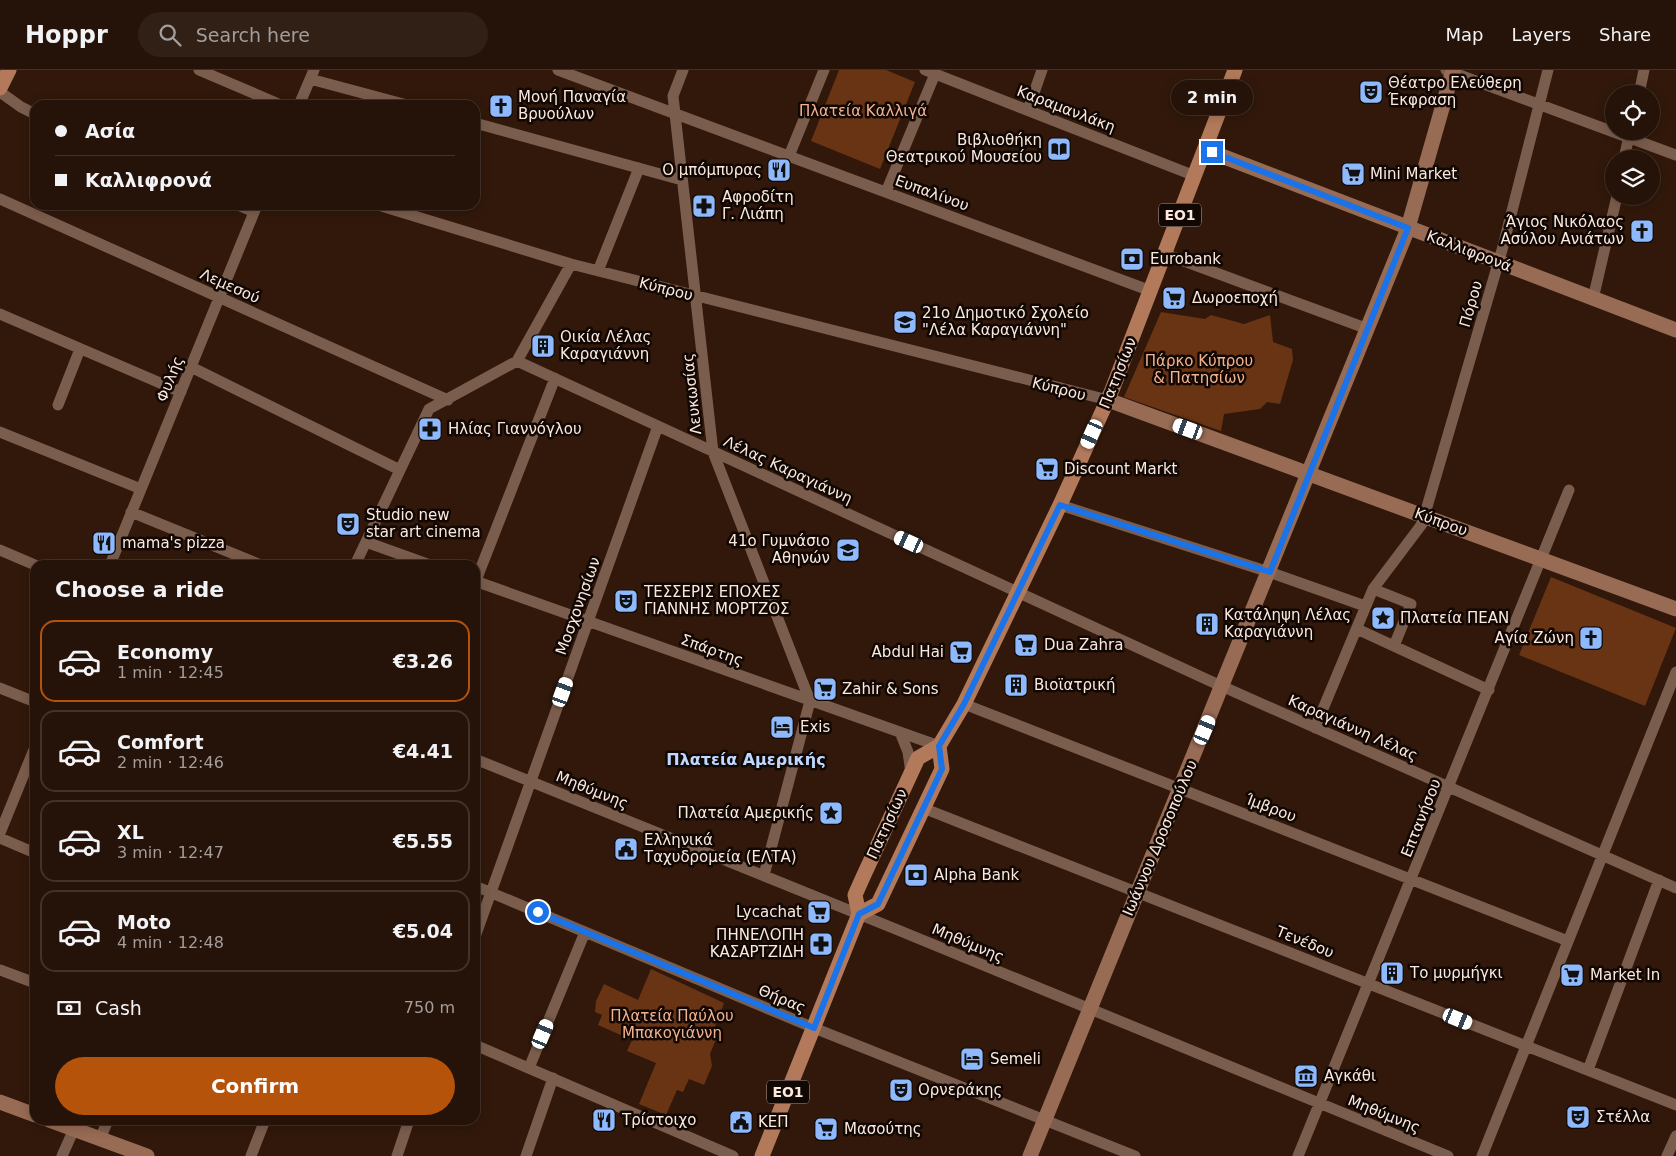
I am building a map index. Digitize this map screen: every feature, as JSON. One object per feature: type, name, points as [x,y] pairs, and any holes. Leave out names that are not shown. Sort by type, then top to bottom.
[{"type":"main road","points":[[0,88],[9,70]]},
{"type":"main road","name":"Πατησίων","points":[[762,1156],[859,914],[855,895],[918,758],[939,746],[964,704],[1060,505],[1108,400],[1206,150],[1235,70]]},
{"type":"main road","name":"Πατησίων","points":[[859,914],[878,904],[942,769],[939,746]]},
{"type":"street","points":[[199,70],[269,100]]},
{"type":"street","name":"Ευπαλίνου","points":[[558,70],[1151,291]]},
{"type":"street","name":"Λευκωσίας","points":[[683,70],[674,96],[675,113],[698,297],[713,452],[810,701]]},
{"type":"street","points":[[789,156],[824,70]]},
{"type":"street","points":[[1028,110],[1042,70]]},
{"type":"street","name":"Πόρου","points":[[1315,728],[1373,589],[1422,524],[1425,517],[1498,262],[1548,70]]},
{"type":"street","points":[[1641,85],[1644,70]]},
{"type":"street","points":[[1451,71],[1540,105],[1605,126]]},
{"type":"street","name":"Ιωάννου Δροσοπούλου","points":[[1030,1156],[1270,572],[1408,228],[1451,71]]},
{"type":"street","points":[[886,192],[930,72]]},
{"type":"street","name":"Καραμανλάκη","points":[[930,72],[1195,176]]},
{"type":"street","points":[[301,100],[312,74],[392,100]]},
{"type":"street","points":[[0,92],[21,108],[30,112]]},
{"type":"street","points":[[480,125],[682,180]]},
{"type":"street","points":[[1642,140],[1676,155]]},
{"type":"street","name":"Καλλιφρονά","points":[[1206,150],[1676,330]]},
{"type":"street","points":[[598,271],[639,168]]},
{"type":"street","name":"Λεμεσού","points":[[0,200],[448,400]]},
{"type":"street","points":[[1594,299],[1615,205]]},
{"type":"street","name":"Φυλής","points":[[112,560],[256,210]]},
{"type":"street","name":"Κύπρου","points":[[394,210],[571,264],[1108,400],[1676,609]]},
{"type":"street","points":[[1165,254],[1368,329]]},
{"type":"street","points":[[357,560],[429,409],[517,361],[571,264]]},
{"type":"street","points":[[0,314],[180,392]]},
{"type":"street","points":[[58,404],[80,349]]},
{"type":"street","name":"Λέλας Καραγιάννη","points":[[517,361],[1018,593]]},
{"type":"street","points":[[191,367],[400,470]]},
{"type":"street","points":[[480,569],[555,378]]},
{"type":"street","name":"Μοσχονησίων","points":[[480,923],[658,426]]},
{"type":"street","points":[[0,432],[141,488]]},
{"type":"street","name":"Επτανήσου","points":[[1298,1156],[1570,490]]},
{"type":"street","points":[[1060,505],[1270,572],[1365,606]]},
{"type":"street","points":[[131,512],[249,560]]},
{"type":"street","points":[[366,542],[416,560]]},
{"type":"street","points":[[0,550],[30,562]]},
{"type":"street","name":"Σπάρτης","points":[[480,584],[939,746]]},
{"type":"street","points":[[1373,589],[1411,604],[1394,646]]},
{"type":"street","name":"Καραγιάννη Λέλας","points":[[1018,593],[1223,687],[1676,888]]},
{"type":"street","points":[[1357,629],[1489,690]]},
{"type":"street","points":[[1482,1156],[1676,672]]},
{"type":"street","points":[[0,688],[30,700]]},
{"type":"street","points":[[764,876],[810,701]]},
{"type":"street","name":"Ίμβρου","points":[[964,704],[1568,941]]},
{"type":"street","points":[[900,732],[908,752],[911,773]]},
{"type":"street","points":[[0,833],[30,759]]},
{"type":"street","name":"Μηθύμνης","points":[[480,761],[859,914],[1448,1156]]},
{"type":"street","name":"Τενέδου","points":[[923,808],[1676,1105]]},
{"type":"street","points":[[0,838],[30,852]]},
{"type":"street","points":[[1588,1070],[1659,880]]},
{"type":"street","name":"Θήρας","points":[[480,888],[814,1028],[1135,1156]]},
{"type":"street","points":[[529,1068],[585,932]]},
{"type":"street","points":[[0,970],[30,981]]},
{"type":"street","points":[[480,1047],[733,1156]]},
{"type":"street","points":[[526,1156],[553,1078]]},
{"type":"street","points":[[0,1102],[30,1113]]},
{"type":"street","points":[[63,1125],[147,1156]]},
{"type":"street","points":[[100,1139],[106,1125]]},
{"type":"street","points":[[251,1156],[263,1125]]},
{"type":"street","points":[[397,1156],[408,1125]]},
{"type":"street","points":[[62,1156],[74,1129]]},
{"type":"street","points":[[1667,1156],[1676,1136]]},
{"type":"green space","name":"Πλατεία Καλλιγά","points":[[839,70],[886,70],[915,82],[880,169],[811,141]]},
{"type":"green space","name":"Πάρκο Κύπρου & Πατησίων","points":[[1161,312],[1205,319],[1211,315],[1244,324],[1270,315],[1273,342],[1292,349],[1293,360],[1280,404],[1267,402],[1260,409],[1224,414],[1221,431],[1124,397]]},
{"type":"green space","points":[[1551,577],[1676,628],[1645,706],[1519,655]]},
{"type":"green space","name":"Πλατεία Παύλου Μπακογιάννη","points":[[651,969],[724,1003],[712,1035],[717,1037],[710,1054],[712,1066],[704,1085],[689,1079],[683,1092],[677,1090],[666,1115],[639,1104],[656,1063],[627,1051],[632,1040],[598,1025],[602,1015],[595,1012],[596,1001],[604,984],[638,1000]]},
{"type":"place","name":"Θέατρο Ελεύθερη Έκφραση","points":[[1371,92]]},
{"type":"place","name":"Μονή Παναγία Βρυούλων","points":[[501,106]]},
{"type":"place","name":"Βιβλιοθήκη Θεατρικού Μουσείου","points":[[1059,149]]},
{"type":"place","name":"Ο μπόμπυρας","points":[[779,170]]},
{"type":"place","name":"Mini Market","points":[[1353,174]]},
{"type":"place","name":"Αφροδίτη Γ. Λιάπη","points":[[704,206]]},
{"type":"place","name":"Άγιος Νικόλαος Ασύλου Ανιάτων","points":[[1642,231]]},
{"type":"place","name":"Eurobank","points":[[1132,259]]},
{"type":"place","name":"Δωροεποχή","points":[[1174,298]]},
{"type":"place","name":"21ο Δημοτικό Σχολείο \"Λέλα Καραγιάννη\"","points":[[905,322]]},
{"type":"place","name":"Οικία Λέλας Καραγιάννη","points":[[543,346]]},
{"type":"place","name":"Ηλίας Γιαννόγλου","points":[[430,429]]},
{"type":"place","name":"Discount Markt","points":[[1047,469]]},
{"type":"place","name":"Studio new star art cinema","points":[[348,524]]},
{"type":"place","name":"mama's pizza","points":[[104,543]]},
{"type":"place","name":"41ο Γυμνάσιο Αθηνών","points":[[848,550]]},
{"type":"place","name":"ΤΕΣΣΕΡΙΣ ΕΠΟΧΕΣ ΓΙΑΝΝΗΣ ΜΟΡΤΖΟΣ","points":[[626,601]]},
{"type":"place","name":"Πλατεία ΠΕΑΝ","points":[[1383,618]]},
{"type":"place","name":"Κατάληψη Λέλας Καραγιάννη","points":[[1207,624]]},
{"type":"place","name":"Αγία Ζώνη","points":[[1591,638]]},
{"type":"place","name":"Dua Zahra","points":[[1026,645]]},
{"type":"place","name":"Abdul Hai","points":[[961,652]]},
{"type":"place","name":"Βιοϊατρική","points":[[1016,685]]},
{"type":"place","name":"Zahir & Sons","points":[[825,689]]},
{"type":"place","name":"Exis","points":[[782,727]]},
{"type":"place","name":"Πλατεία Αμερικής","points":[[831,813]]},
{"type":"place","name":"Ελληνικά Ταχυδρομεία (ΕΛΤΑ)","points":[[626,849]]},
{"type":"place","name":"Alpha Bank","points":[[916,875]]},
{"type":"place","name":"Lycachat","points":[[819,912]]},
{"type":"place","name":"ΠΗΝΕΛΟΠΗ ΚΑΣΑΡΤΖΙΔΗ","points":[[821,944]]},
{"type":"place","name":"Το μυρμήγκι","points":[[1392,973]]},
{"type":"place","name":"Market In","points":[[1572,975]]},
{"type":"place","name":"Semeli","points":[[972,1059]]},
{"type":"place","name":"Αγκάθι","points":[[1306,1076]]},
{"type":"place","name":"Ορνεράκης","points":[[901,1090]]},
{"type":"place","name":"Στέλλα","points":[[1578,1117]]},
{"type":"place","name":"Τρίστοιχο","points":[[604,1120]]},
{"type":"place","name":"ΚΕΠ","points":[[741,1122]]},
{"type":"place","name":"Μασούτης","points":[[826,1129]]},
{"type":"district","name":"Πλατεία Αμερικής","points":[[746,759]]},
{"type":"route","points":[[538,912],[814,1028],[859,914],[878,904],[942,769],[939,746],[964,704],[1060,505],[1270,572],[1408,228],[1212,152]]}]
